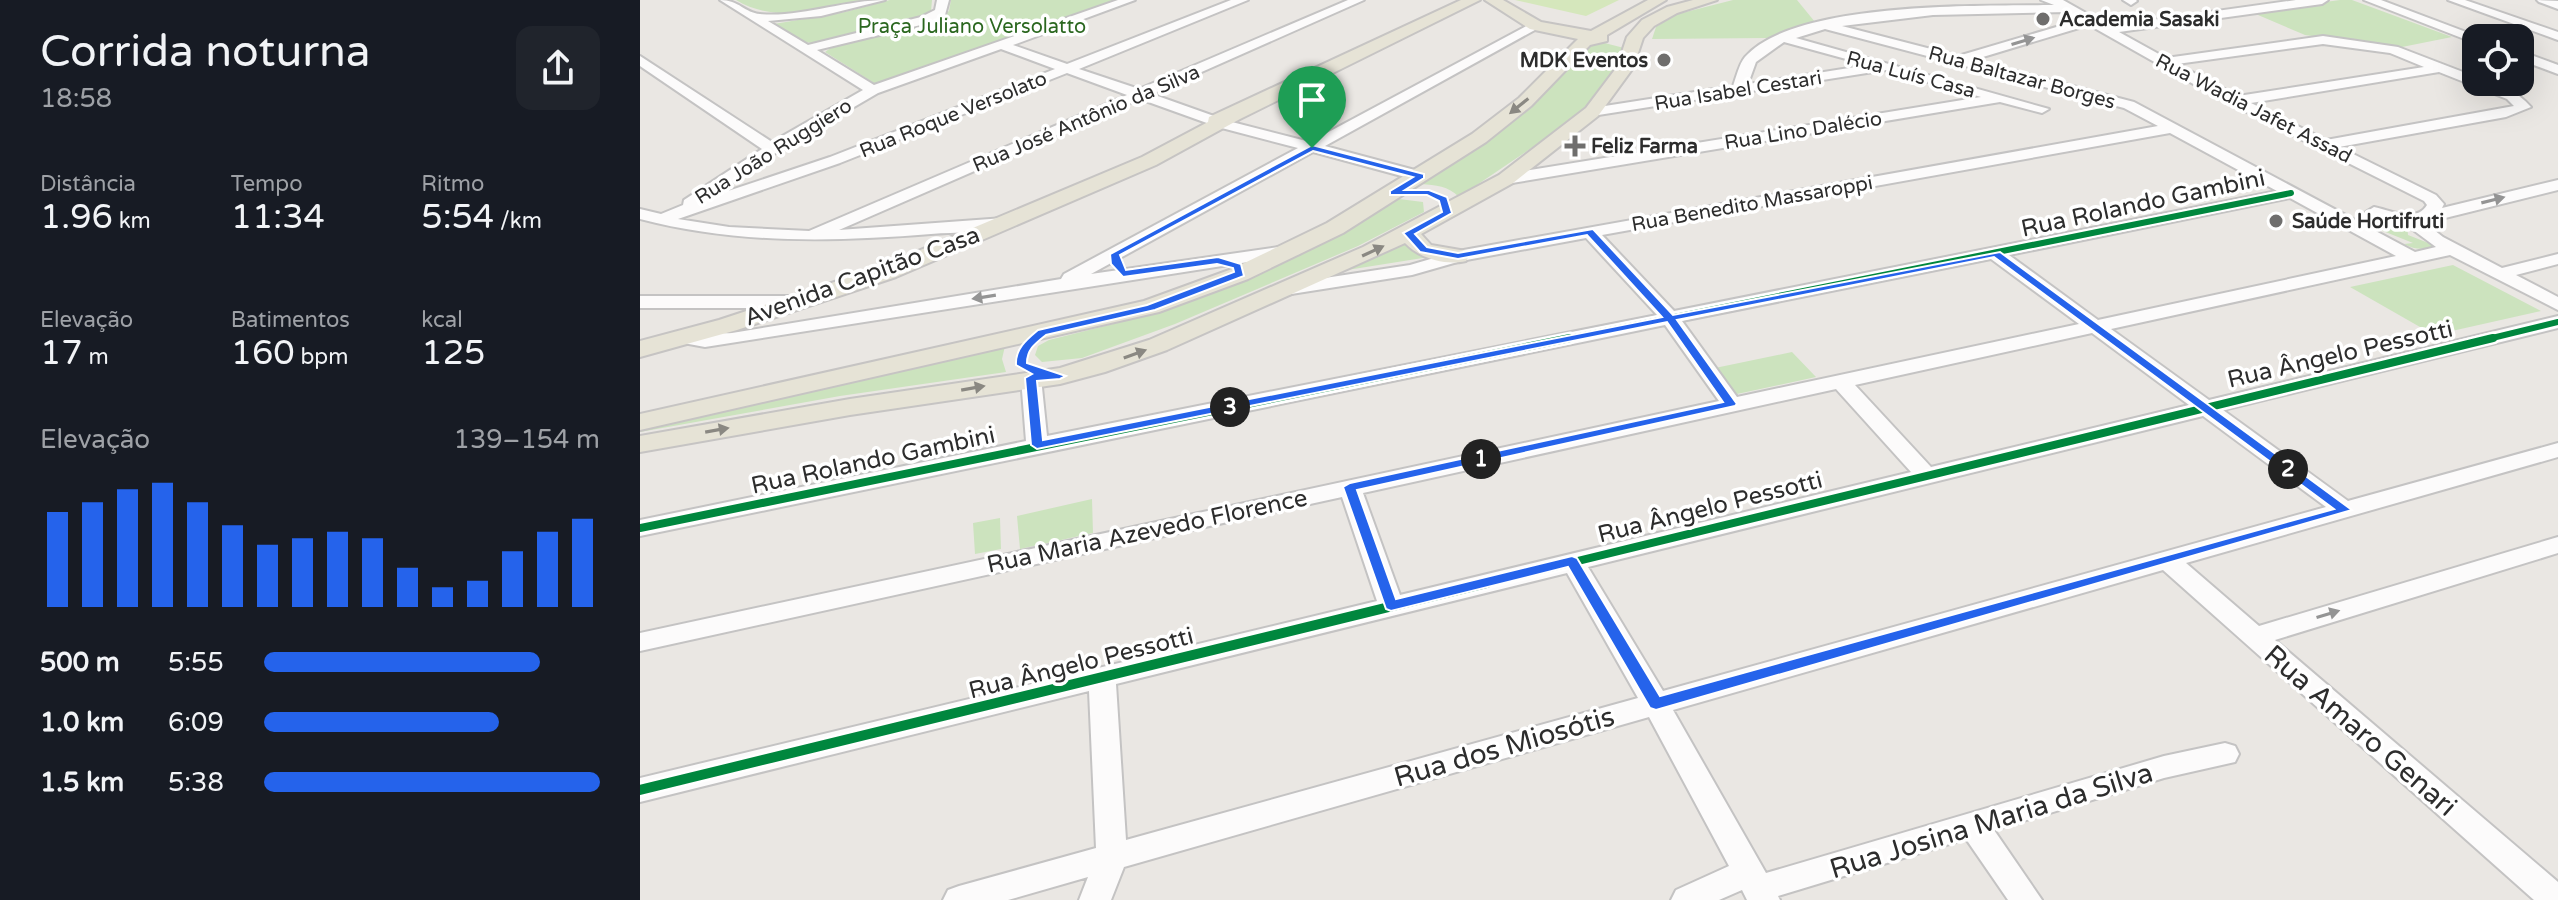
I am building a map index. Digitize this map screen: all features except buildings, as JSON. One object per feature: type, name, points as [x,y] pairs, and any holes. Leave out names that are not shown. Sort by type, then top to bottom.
[{"type":"main road","name":"Avenida Capitão Casa","points":[[640,349],[685,338],[888,272],[1123,169],[1149,161],[1224,120],[1473,0]]},
{"type":"main road","points":[[1492,0],[1536,26],[1634,43]]},
{"type":"main road","points":[[640,444],[1031,378],[1060,376],[1130,356],[1285,289],[1408,233],[1433,194],[1573,50],[1659,0]]},
{"type":"main road","points":[[640,422],[1151,307],[1240,274],[1293,250],[1393,193],[1433,194],[1506,179],[1600,104],[1625,68],[1641,29],[1656,18],[1710,0]]},
{"type":"main road","points":[[1556,31],[1573,50]]},
{"type":"main road","points":[[1408,233],[1424,250],[1458,256]]},
{"type":"main road","points":[[1042,333],[1021,354],[1022,365],[1036,372],[1060,376]]},
{"type":"street","name":"Rua João Ruggiero","points":[[682,210],[708,188],[873,90],[726,0]]},
{"type":"street","points":[[758,18],[821,12],[879,0]]},
{"type":"street","points":[[806,49],[925,20],[941,12],[943,0]]},
{"type":"street","points":[[873,90],[1127,0]]},
{"type":"street","name":"Rua Roque Versolato","points":[[661,221],[682,210],[756,189],[835,160],[1242,0]]},
{"type":"street","name":"Rua José Antônio da Silva","points":[[813,235],[1358,0]]},
{"type":"street","points":[[2105,30],[2322,0]]},
{"type":"street","points":[[2370,0],[2462,34]]},
{"type":"street","points":[[2454,0],[2558,36]]},
{"type":"street","points":[[2543,0],[2558,5]]},
{"type":"street","points":[[2214,1],[2245,11]]},
{"type":"street","points":[[1739,89],[1738,76],[1759,47],[1779,37],[1822,24],[1904,11],[2058,3]]},
{"type":"street","name":"Rua Wadia Jafet Assad","points":[[2058,3],[2236,101],[2421,194]]},
{"type":"street","points":[[1958,61],[2088,21]]},
{"type":"street","name":"Rua Baltazar Borges","points":[[1822,24],[2122,103],[2412,257]]},
{"type":"street","points":[[1061,284],[1536,26]]},
{"type":"street","name":"Rua Luís Casa","points":[[1779,37],[2042,109]]},
{"type":"street","points":[[2162,62],[2314,39],[2387,48],[2462,76]]},
{"type":"street","points":[[1003,46],[1140,94],[1312,148],[1433,194]]},
{"type":"street","points":[[640,60],[772,149]]},
{"type":"street","points":[[2534,61],[2558,70]]},
{"type":"street","name":"Rua Isabel Cestari","points":[[1600,104],[1639,105],[1884,67]]},
{"type":"street","points":[[2236,101],[2441,68]]},
{"type":"street","points":[[2324,145],[2506,113],[2524,107],[2512,96]]},
{"type":"street","name":"Rua Lino Dalécio","points":[[1506,179],[1998,98]]},
{"type":"street","name":"Rua Isabel Cestari","points":[[1600,104],[1639,105]]},
{"type":"street","name":"Rua Benedito Massaroppi","points":[[1285,289],[1412,270],[1458,256],[2173,128]]},
{"type":"street","name":"Rua Lino Dalécio","points":[[1537,155],[1570,163],[1608,162]]},
{"type":"street","points":[[2374,212],[2424,220],[2558,185]]},
{"type":"street","name":"Rua Rolando Gambini","points":[[640,528],[2291,193]]},
{"type":"street","points":[[2341,219],[2416,204],[2421,200],[2421,194],[2436,202],[2424,220]]},
{"type":"street","points":[[640,214],[661,221],[745,235],[813,235],[1004,223]]},
{"type":"street","points":[[2424,220],[2430,237],[2558,304]]},
{"type":"street","points":[[1590,232],[1670,318],[1731,404]]},
{"type":"street","name":"Rua Maria Azevedo Florence","points":[[640,642],[2452,249]]},
{"type":"street","points":[[685,338],[732,339],[1123,274],[1293,250]]},
{"type":"street","points":[[1115,254],[1116,264],[1123,274]]},
{"type":"street","points":[[1996,254],[2345,510]]},
{"type":"street","points":[[2500,274],[2558,259]]},
{"type":"street","points":[[1218,260],[1238,266],[1240,274]]},
{"type":"street","points":[[640,302],[795,302]]},
{"type":"street","name":"Rua Ângelo Pessotti","points":[[640,790],[2558,322]]},
{"type":"street","points":[[1031,378],[1037,445]]},
{"type":"street","points":[[1840,381],[1926,475]]},
{"type":"street","name":"Rua dos Miosótis","points":[[959,900],[2558,450]]},
{"type":"street","points":[[1350,487],[1391,605]]},
{"type":"street","points":[[2253,637],[2558,545]]},
{"type":"street","name":"Rua Amaro Genari","points":[[2167,560],[2556,900]]},
{"type":"street","points":[[1572,561],[1656,704],[1757,887]]},
{"type":"street","points":[[1095,900],[1112,857],[1102,679]]},
{"type":"street","name":"Rua Josina Maria da Silva","points":[[1687,900],[1757,887],[1974,826],[2164,767],[2225,754]]},
{"type":"street","points":[[1974,826],[2026,900]]},
{"type":"green space","points":[[736,0],[866,0],[817,11],[783,13],[751,7]]},
{"type":"green space","name":"Praça Juliano Versolatto","points":[[890,0],[932,0],[931,11],[919,18],[813,43],[803,42],[774,24],[845,12]]},
{"type":"green space","name":"Praça Juliano Versolatto","points":[[951,0],[1115,0],[885,82],[874,83],[825,52],[835,45],[937,19],[949,11]]},
{"type":"green space","points":[[1515,0],[1619,0],[1586,16]]},
{"type":"green space","points":[[1733,0],[1797,0],[1815,22],[1767,38],[1652,39],[1656,27],[1674,15]]},
{"type":"green space","points":[[2352,0],[2452,37],[2397,48],[2305,35],[2251,12]]},
{"type":"green space","points":[[1597,41],[1624,48],[1625,54],[1592,101],[1558,130],[1459,197],[1446,188],[1421,184],[1512,120],[1541,96],[1573,56]]},
{"type":"green space","points":[[1399,199],[1423,202],[1424,212],[1358,246],[1175,324],[1082,358],[1042,362],[1035,355],[1038,346],[1049,340],[1145,316],[1227,285]]},
{"type":"green space","points":[[2382,217],[2407,224],[2408,235],[2436,246],[2423,249],[2412,247],[2404,244],[2413,243],[2366,222]]},
{"type":"green space","points":[[1406,243],[1412,251],[1429,257],[1341,271]]},
{"type":"green space","points":[[2453,265],[2541,311],[2434,335],[2350,287]]},
{"type":"green space","points":[[1005,346],[1002,359],[1006,372],[840,396],[640,432],[640,425]]},
{"type":"green space","points":[[1792,352],[1816,377],[1737,394],[1715,368]]},
{"type":"green space","points":[[1092,499],[1093,533],[1020,549],[1017,516]]},
{"type":"green space","points":[[1000,518],[1001,549],[975,554],[973,523]]},
{"type":"cycle path","points":[[640,528],[2291,193]]},
{"type":"cycle path","points":[[640,790],[2558,322]]},
{"type":"place","name":"Academia Sasaki","points":[[2043,19]]},
{"type":"place","name":"MDK Eventos","points":[[1664,60]]},
{"type":"place","name":"Feliz Farma","points":[[1575,146]]},
{"type":"place","name":"Saúde Hortifruti","points":[[2276,221]]},
{"type":"route","points":[[1312,148],[1115,254],[1116,264],[1123,274],[1218,260],[1238,266],[1240,274],[1151,307],[1042,333],[1030,342],[1021,354],[1022,365],[1036,372],[1060,376],[1031,378],[1037,445],[1309,392],[1670,318],[1996,254],[2345,510],[1656,704],[1572,561],[1391,605],[1350,487],[1731,404],[1670,318],[1590,232],[1458,256],[1424,250],[1408,233],[1447,213],[1443,199],[1429,192],[1393,193],[1420,176],[1312,148]]}]
